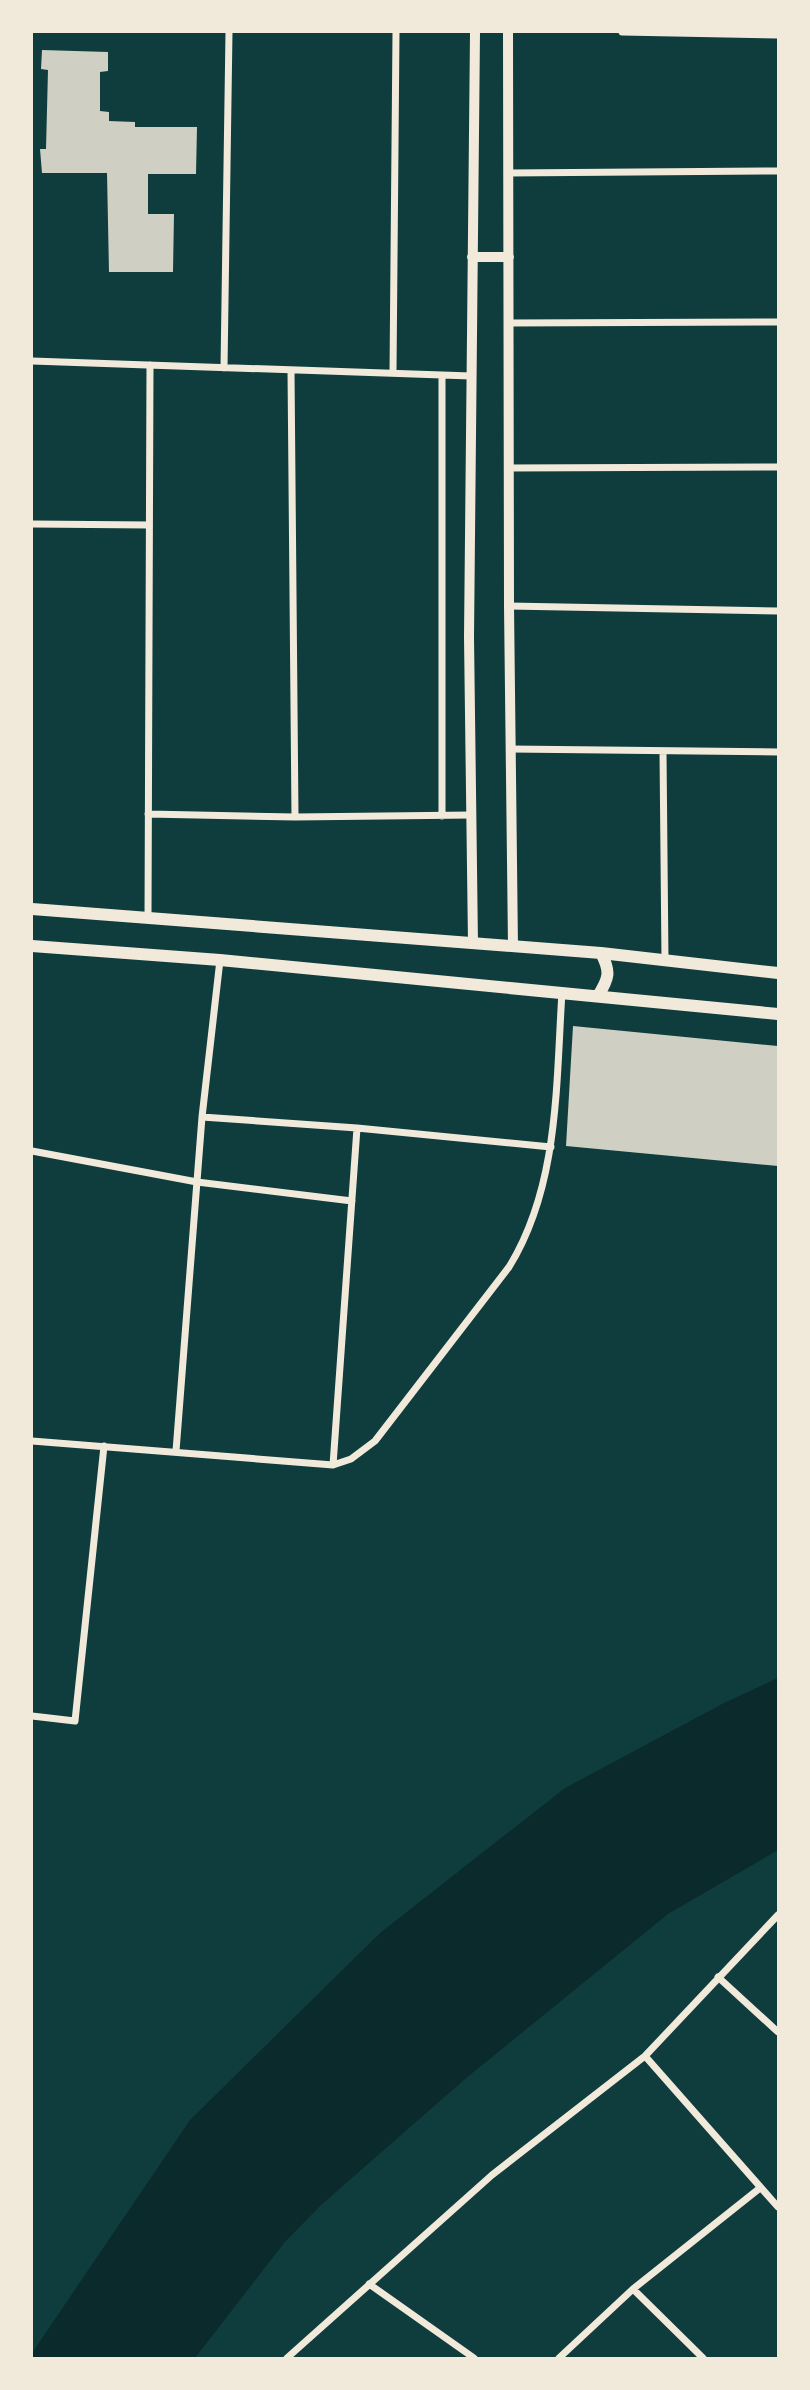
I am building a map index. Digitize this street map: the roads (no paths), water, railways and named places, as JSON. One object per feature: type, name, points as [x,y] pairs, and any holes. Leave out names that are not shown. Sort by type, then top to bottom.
[{"type":"main road","points":[[32,909],[601,953],[779,973]]},
{"type":"main road","points":[[32,946],[220,960],[779,1014]]},
{"type":"main road","points":[[598,996],[606,983],[609,967],[601,953]]},
{"type":"street","points":[[224,368],[229,32]]},
{"type":"street","points":[[393,373],[396,32]]},
{"type":"street","points":[[473,944],[469,637],[475,32]]},
{"type":"street","points":[[508,32],[509,606],[513,947]]},
{"type":"street","points":[[622,32],[779,35]]},
{"type":"street","points":[[508,173],[779,171]]},
{"type":"street","points":[[472,257],[509,257]]},
{"type":"street","points":[[509,323],[779,322]]},
{"type":"street","points":[[32,361],[471,376]]},
{"type":"street","points":[[148,918],[150,365]]},
{"type":"street","points":[[291,370],[295,817]]},
{"type":"street","points":[[442,374],[442,816]]},
{"type":"street","points":[[509,468],[779,467]]},
{"type":"street","points":[[32,524],[149,525]]},
{"type":"street","points":[[509,606],[779,611]]},
{"type":"street","points":[[511,749],[779,752]]},
{"type":"street","points":[[663,751],[665,960]]},
{"type":"street","points":[[148,814],[471,816]]},
{"type":"street","points":[[176,1451],[202,1116],[220,960]]},
{"type":"street","points":[[32,1441],[333,1465],[351,1459],[375,1441],[522,1247],[531,1225],[551,1147],[562,992]]},
{"type":"street","points":[[202,1116],[551,1147]]},
{"type":"street","points":[[333,1465],[356,1128]]},
{"type":"street","points":[[32,1151],[197,1182],[352,1201]]},
{"type":"street","points":[[32,1716],[75,1721],[104,1446]]},
{"type":"street","points":[[287,2358],[492,2175],[645,2056],[779,1915]]},
{"type":"street","points":[[718,1977],[779,2032]]},
{"type":"street","points":[[645,2056],[779,2207]]},
{"type":"street","points":[[559,2358],[633,2289],[760,2188]]},
{"type":"street","points":[[369,2284],[474,2358]]},
{"type":"street","points":[[633,2289],[703,2358]]},
{"type":"water","points":[[778,1678],[778,1850],[668,1914],[465,2079],[321,2205],[284,2243],[195,2358],[32,2358],[32,2353],[190,2120],[380,1933],[565,1788],[724,1703]]}]
